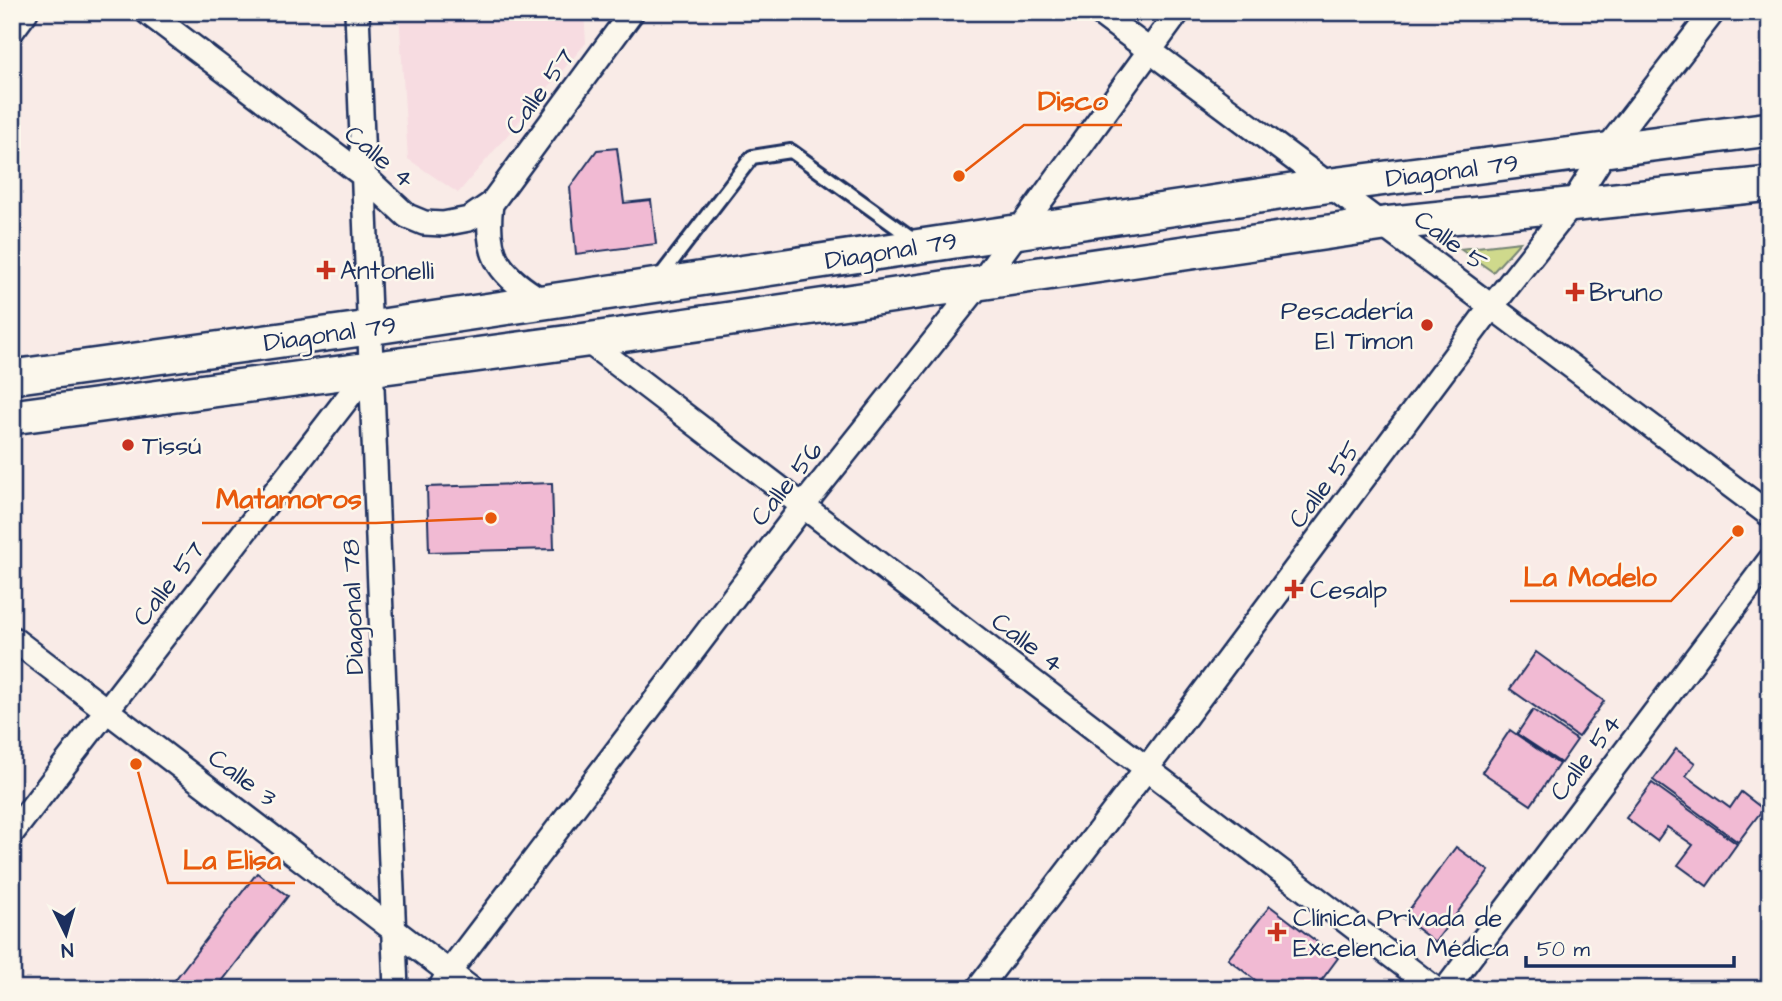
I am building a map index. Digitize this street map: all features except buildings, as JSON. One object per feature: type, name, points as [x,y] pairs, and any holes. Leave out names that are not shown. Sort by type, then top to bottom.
[{"type":"main road","name":"Diagonal 79","points":[[12,377],[369,328],[1332,185],[1770,129]]},
{"type":"main road","name":"Diagonal 79","points":[[12,417],[586,340],[1384,225],[1770,184]]},
{"type":"street","points":[[12,31],[26,12]]},
{"type":"street","name":"Calle 4","points":[[147,12],[364,176],[407,216],[424,223],[443,224],[470,219],[491,204]]},
{"type":"street","name":"Diagonal 78","points":[[357,12],[396,989]]},
{"type":"street","name":"Calle 57","points":[[491,204],[632,12]]},
{"type":"street","name":"Calle 5","points":[[1098,12],[1770,515]]},
{"type":"street","name":"Calle 56","points":[[445,980],[803,506],[1020,231],[1178,12]]},
{"type":"street","name":"Calle 55","points":[[978,989],[1147,768],[1492,306],[1571,206],[1606,150],[1713,12]]},
{"type":"street","points":[[491,204],[488,225],[490,244],[497,262],[507,276],[544,302]]},
{"type":"street","name":"Calle 4","points":[[586,340],[1435,989]]},
{"type":"street","name":"Calle 57","points":[[12,833],[370,369]]},
{"type":"street","name":"Calle 54","points":[[1446,989],[1770,560]]},
{"type":"street","name":"Calle 3","points":[[12,638],[394,928],[445,980],[471,989]]},
{"type":"lane","points":[[653,286],[752,157],[791,151],[922,245]]},
{"type":"shaded area","points":[[399,12],[584,12],[586,43],[458,193],[408,159]]},
{"type":"green space","points":[[1520,242],[1493,272],[1460,249]]},
{"type":"place","name":"Disco","points":[[959,176]]},
{"type":"place","name":"Antonelli","points":[[326,270]]},
{"type":"place","name":"Bruno","points":[[1575,292]]},
{"type":"place","name":"Pescadería El Timon","points":[[1427,325]]},
{"type":"place","name":"Tissú","points":[[128,445]]},
{"type":"place","name":"Matamoros","points":[[491,518]]},
{"type":"place","name":"La Modelo","points":[[1738,531]]},
{"type":"place","name":"Cesalp","points":[[1294,589]]},
{"type":"place","name":"La Elisa","points":[[136,764]]},
{"type":"place","name":"Clínica Privada de Excelencia Médica","points":[[1277,932]]}]
